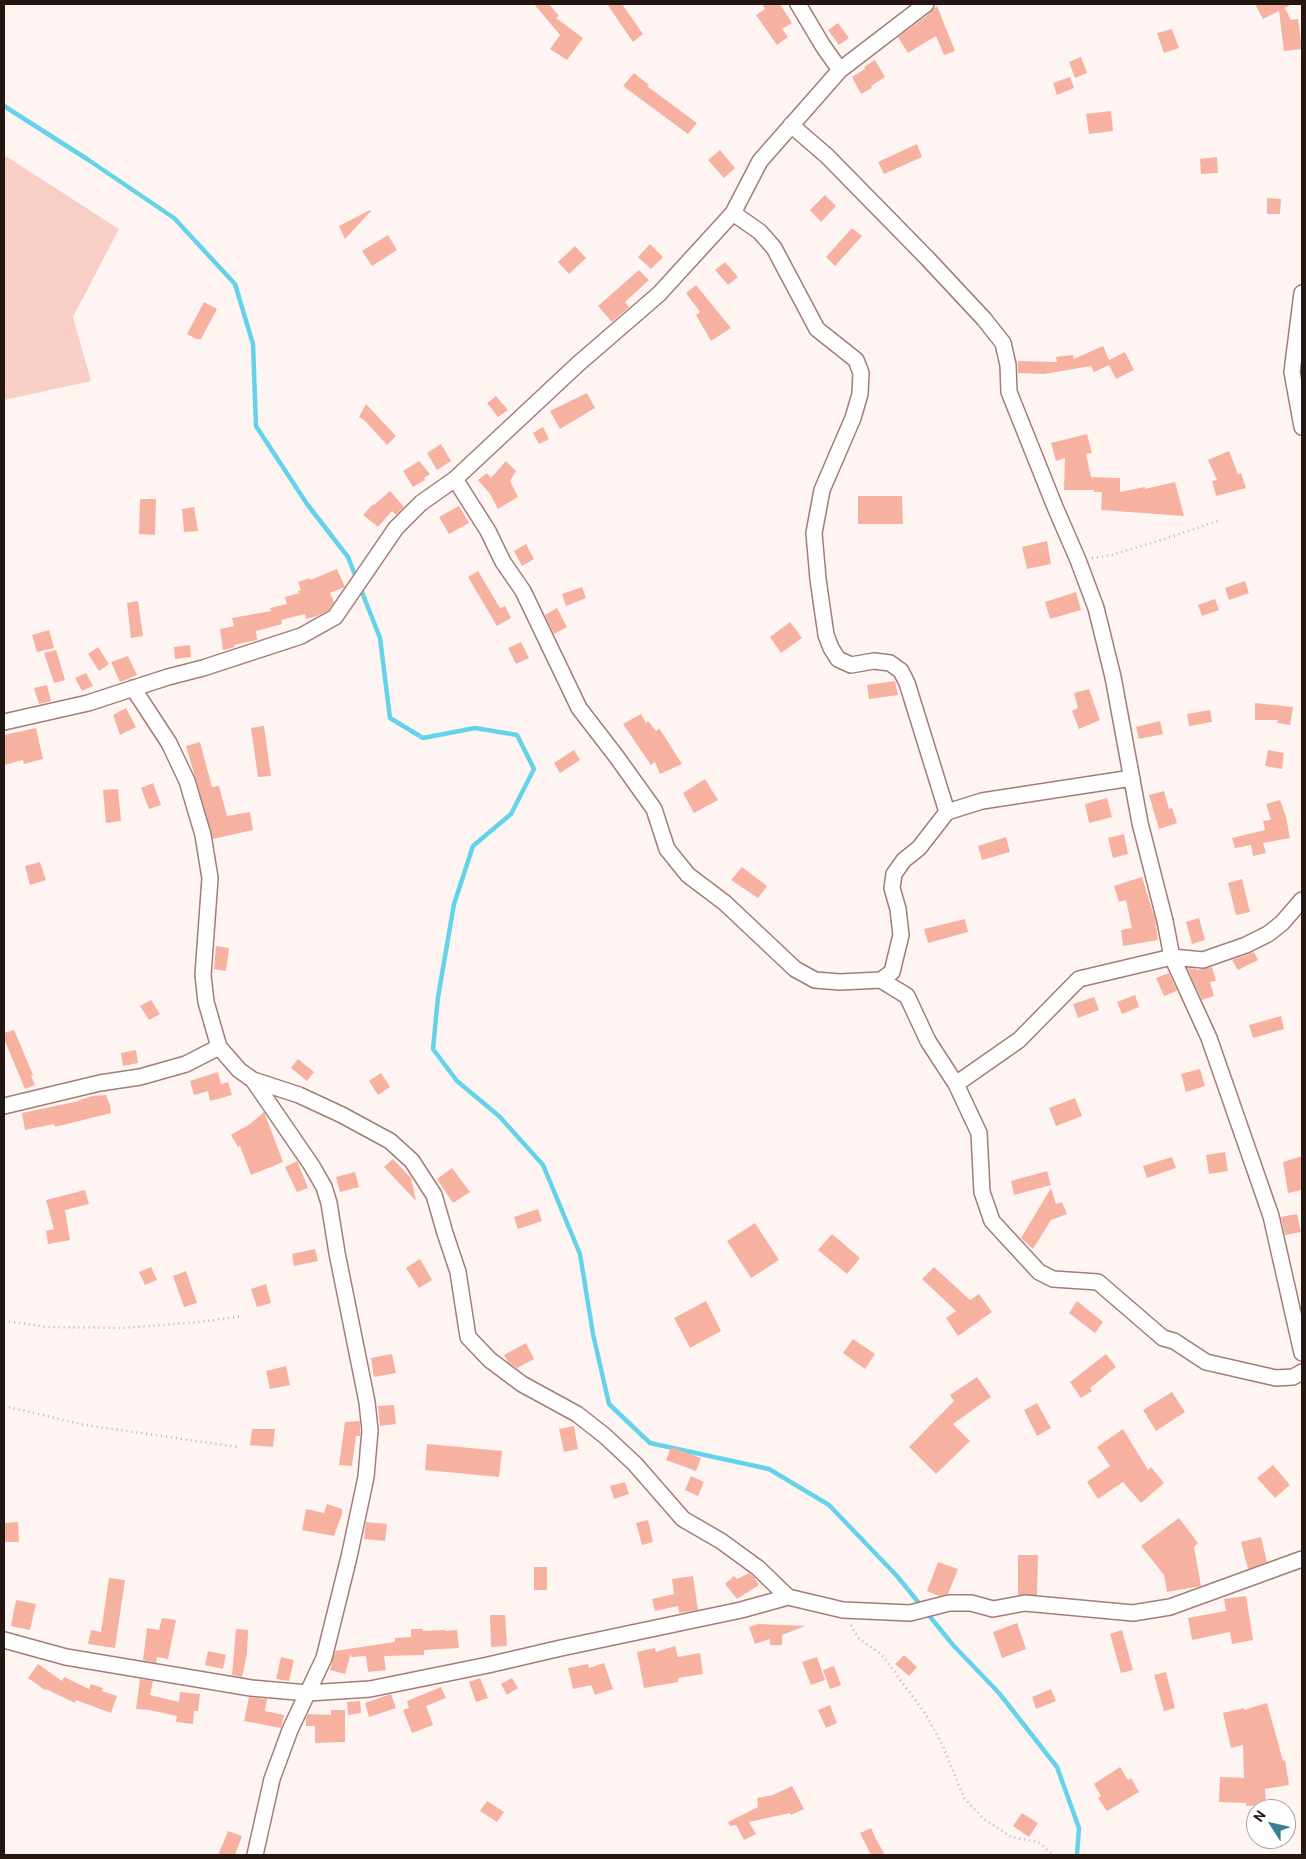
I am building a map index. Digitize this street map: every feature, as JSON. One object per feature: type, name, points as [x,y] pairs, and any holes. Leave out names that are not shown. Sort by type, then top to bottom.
[{"type":"street","points":[[798,4],[840,70]]},
{"type":"street","points":[[4,722],[88,703],[203,668],[301,636],[335,617],[396,528],[421,504],[455,479],[578,364],[659,294],[733,214],[760,161],[840,70],[926,4]]},
{"type":"street","points":[[791,125],[827,156],[928,259],[984,319],[1003,343],[1008,365],[1009,392],[1096,608],[1114,678],[1140,824],[1165,921],[1172,957],[1209,1038],[1271,1216],[1302,1353]]},
{"type":"street","points":[[733,214],[760,232],[774,248],[818,329],[856,360],[862,373],[860,394],[853,418],[822,490],[814,533],[826,635],[830,648],[838,660],[851,665],[874,661],[890,663],[901,670],[947,812]]},
{"type":"street","points":[[1302,293],[1299,336],[1292,372],[1302,427]]},
{"type":"street","points":[[455,479],[488,531],[503,562],[523,591],[578,708],[616,756],[654,809],[667,849],[688,875],[725,903],[796,969],[815,980],[840,982],[881,980],[892,972],[901,935],[898,909],[892,888],[894,874],[904,860],[919,848],[947,812],[982,802],[1132,778]]},
{"type":"street","points":[[133,688],[168,743],[187,781],[203,835],[210,878],[203,975],[206,1002],[219,1047],[239,1070],[253,1080],[299,1095],[342,1115],[390,1141],[412,1161],[434,1195],[444,1233],[458,1272],[468,1337],[490,1360],[522,1384],[576,1414],[605,1436],[635,1464],[683,1519],[720,1541],[758,1568],[788,1597]]},
{"type":"street","points":[[956,1084],[1019,1040],[1079,979],[1172,957],[1203,960],[1246,945],[1275,929],[1302,900]]},
{"type":"street","points":[[881,980],[908,996],[928,1041],[956,1084],[979,1133],[982,1192],[992,1221],[1039,1272],[1054,1279],[1098,1282],[1163,1338],[1174,1341],[1206,1362],[1276,1378],[1293,1377],[1302,1372]]},
{"type":"street","points":[[4,1106],[100,1083],[140,1077],[186,1064],[219,1047]]},
{"type":"street","points":[[253,1080],[324,1187],[329,1204],[367,1402],[370,1430],[366,1477],[349,1557],[324,1658],[290,1730],[272,1779],[255,1855]]},
{"type":"street","points":[[4,1640],[66,1656],[251,1688],[308,1693],[370,1689],[741,1610],[788,1597],[843,1610],[910,1612],[949,1603],[971,1603],[993,1609],[1025,1603],[1133,1613],[1170,1607],[1302,1559]]},
{"type":"path","points":[[1078,560],[1112,554],[1218,521]]},
{"type":"path","points":[[4,1320],[48,1327],[122,1328],[200,1322],[243,1316]]},
{"type":"path","points":[[4,1406],[85,1425],[238,1447]]},
{"type":"path","points":[[843,1610],[858,1638],[880,1654],[925,1713],[943,1746],[964,1798],[984,1820],[1011,1836],[1038,1842],[1051,1853]]},
{"type":"shaded area","points":[[4,155],[119,229],[73,317],[91,381],[4,400]]},
{"type":"building","points":[[534,4],[549,4],[559,16],[556,18],[583,38],[567,60],[550,49],[560,35]]},
{"type":"building","points":[[607,4],[622,4],[643,34],[633,42]]},
{"type":"building","points":[[762,4],[780,4],[792,23],[782,29],[788,37],[777,45],[756,15],[765,9]]},
{"type":"building","points":[[1255,4],[1292,4],[1285,8],[1291,20],[1298,19],[1302,49],[1284,51],[1279,11],[1263,19]]},
{"type":"building","points":[[937,6],[955,51],[944,55],[936,36],[908,53],[898,37]]},
{"type":"building","points":[[838,23],[849,38],[839,45],[828,30]]},
{"type":"building","points":[[1172,29],[1179,48],[1164,53],[1157,33]]},
{"type":"building","points":[[1081,57],[1087,73],[1075,78],[1069,62]]},
{"type":"building","points":[[875,60],[885,77],[861,94],[852,77]]},
{"type":"building","points":[[634,73],[649,85],[647,86],[697,123],[688,134],[623,86]]},
{"type":"building","points":[[1070,77],[1074,88],[1057,95],[1053,83]]},
{"type":"building","points":[[1111,111],[1113,131],[1089,134],[1086,114]]},
{"type":"building","points":[[917,144],[922,157],[884,174],[878,162]]},
{"type":"building","points":[[720,150],[735,168],[724,178],[708,160]]},
{"type":"building","points":[[1217,157],[1218,173],[1201,174],[1200,159]]},
{"type":"building","points":[[825,195],[836,206],[821,222],[810,210]]},
{"type":"building","points":[[1267,198],[1281,199],[1280,214],[1267,214]]},
{"type":"building","points":[[371,211],[345,239],[339,226]]},
{"type":"building","points":[[852,228],[862,236],[835,266],[826,257]]},
{"type":"building","points":[[388,235],[397,250],[372,266],[362,251]]},
{"type":"building","points":[[650,244],[663,257],[651,269],[638,257]]},
{"type":"building","points":[[575,246],[586,258],[569,274],[558,262]]},
{"type":"building","points":[[725,262],[738,277],[728,285],[715,270]]},
{"type":"building","points":[[639,270],[649,280],[625,302],[629,307],[612,322],[598,306]]},
{"type":"building","points":[[696,285],[731,328],[711,341],[696,315],[700,312],[686,293]]},
{"type":"building","points":[[204,302],[217,309],[201,339],[196,339],[187,334]]},
{"type":"building","points":[[1103,346],[1109,360],[1125,352],[1134,370],[1116,379],[1109,365],[1094,372],[1091,366],[1044,374],[1018,373],[1018,361],[1057,362],[1056,357],[1073,355],[1074,359]]},
{"type":"building","points":[[587,393],[595,408],[560,429],[550,411]]},
{"type":"building","points":[[496,396],[508,410],[498,417],[487,403]]},
{"type":"building","points":[[366,404],[396,436],[387,445],[359,417]]},
{"type":"building","points":[[543,427],[549,439],[539,444],[533,433]]},
{"type":"building","points":[[1087,434],[1092,453],[1086,454],[1091,477],[1120,478],[1120,492],[1145,487],[1145,489],[1175,482],[1184,516],[1101,510],[1102,492],[1094,492],[1094,490],[1064,490],[1065,458],[1056,461],[1051,443]]},
{"type":"building","points":[[441,444],[451,461],[437,470],[427,453]]},
{"type":"building","points":[[1229,451],[1238,474],[1241,473],[1246,488],[1216,496],[1212,481],[1217,480],[1208,460]]},
{"type":"building","points":[[419,461],[430,474],[424,478],[425,480],[413,487],[403,471]]},
{"type":"building","points":[[506,461],[516,471],[510,481],[518,497],[498,509],[490,494],[478,480],[487,473],[491,478]]},
{"type":"building","points":[[390,491],[404,507],[396,515],[392,511],[378,527],[363,515],[373,504]]},
{"type":"building","points":[[858,496],[902,496],[903,524],[858,524]]},
{"type":"building","points":[[140,499],[156,499],[155,535],[139,534]]},
{"type":"building","points":[[459,506],[469,523],[449,534],[439,517]]},
{"type":"building","points":[[194,507],[198,531],[184,532],[182,509]]},
{"type":"building","points":[[1047,541],[1051,564],[1027,569],[1022,547]]},
{"type":"building","points":[[526,544],[534,559],[522,566],[514,551]]},
{"type":"building","points":[[337,569],[345,587],[330,593],[334,602],[329,610],[306,619],[305,614],[281,620],[282,624],[256,631],[257,640],[234,645],[235,647],[223,650],[220,629],[234,626],[232,618],[271,611],[270,608],[287,604],[285,597],[299,593],[298,591],[301,590],[298,582],[310,578],[310,580]]},
{"type":"building","points":[[478,571],[500,608],[505,606],[511,618],[497,626],[468,577]]},
{"type":"building","points":[[1245,581],[1249,593],[1229,600],[1225,588]]},
{"type":"building","points":[[582,587],[586,598],[566,606],[562,594]]},
{"type":"building","points":[[1076,592],[1081,610],[1050,619],[1045,602]]},
{"type":"building","points":[[1215,599],[1219,610],[1202,616],[1198,605]]},
{"type":"building","points":[[138,601],[143,636],[131,638],[127,603]]},
{"type":"building","points":[[557,608],[567,627],[554,634],[545,615]]},
{"type":"building","points":[[790,622],[802,638],[781,653],[770,637]]},
{"type":"building","points":[[49,630],[54,648],[37,652],[32,635]]},
{"type":"building","points":[[521,642],[529,658],[516,664],[508,648]]},
{"type":"building","points":[[190,645],[191,657],[175,659],[174,647]]},
{"type":"building","points":[[98,647],[109,664],[99,671],[88,654]]},
{"type":"building","points":[[56,650],[65,680],[54,683],[44,653]]},
{"type":"building","points":[[128,656],[137,675],[120,682],[111,662]]},
{"type":"building","points":[[86,673],[93,686],[82,691],[75,678]]},
{"type":"building","points":[[895,681],[898,695],[869,699],[867,685]]},
{"type":"building","points":[[47,685],[51,701],[39,704],[34,688]]},
{"type":"building","points":[[1089,689],[1100,720],[1079,729],[1072,711],[1078,708],[1074,693]]},
{"type":"building","points":[[1255,703],[1293,707],[1290,725],[1277,723],[1278,720],[1255,720]]},
{"type":"building","points":[[126,708],[136,727],[120,735],[113,715]]},
{"type":"building","points":[[1210,710],[1212,722],[1189,726],[1187,714]]},
{"type":"building","points":[[641,714],[646,723],[648,721],[656,731],[659,728],[682,764],[660,774],[655,762],[651,765],[623,724]]},
{"type":"building","points":[[1160,721],[1163,734],[1139,739],[1136,727]]},
{"type":"building","points":[[264,726],[271,776],[258,777],[251,728]]},
{"type":"building","points":[[36,728],[43,759],[24,764],[23,760],[4,765],[4,735]]},
{"type":"building","points":[[200,742],[212,787],[219,786],[227,816],[250,812],[253,830],[213,839],[186,746]]},
{"type":"building","points":[[574,750],[580,760],[560,773],[554,763]]},
{"type":"building","points":[[1268,750],[1284,753],[1282,769],[1265,766]]},
{"type":"building","points":[[705,779],[718,800],[694,813],[683,793]]},
{"type":"building","points":[[153,783],[161,805],[149,809],[141,788]]},
{"type":"building","points":[[118,789],[121,821],[106,823],[103,790]]},
{"type":"building","points":[[1164,791],[1169,809],[1172,808],[1177,823],[1159,829],[1149,795]]},
{"type":"building","points":[[1107,798],[1112,817],[1089,823],[1085,804]]},
{"type":"building","points":[[1280,800],[1290,838],[1263,843],[1266,853],[1253,856],[1251,845],[1235,848],[1232,838],[1265,830],[1263,821],[1271,820],[1266,804]]},
{"type":"building","points":[[1124,834],[1128,854],[1113,858],[1108,838]]},
{"type":"building","points":[[1006,837],[1010,852],[982,860],[978,846]]},
{"type":"building","points":[[40,862],[46,880],[30,885],[25,866]]},
{"type":"building","points":[[742,867],[767,886],[758,898],[731,880]]},
{"type":"building","points":[[1142,877],[1155,919],[1158,940],[1123,946],[1121,930],[1132,928],[1126,900],[1119,902],[1114,886]]},
{"type":"building","points":[[1242,879],[1250,912],[1236,915],[1228,883]]},
{"type":"building","points":[[1199,918],[1205,940],[1192,944],[1186,922]]},
{"type":"building","points":[[965,919],[968,932],[928,943],[924,929]]},
{"type":"building","points":[[216,946],[229,948],[226,971],[214,969]]},
{"type":"building","points":[[1254,952],[1258,960],[1238,970],[1232,960]]},
{"type":"building","points":[[1212,967],[1216,981],[1210,982],[1214,996],[1202,1000],[1187,968],[1197,970]]},
{"type":"building","points":[[1169,973],[1177,991],[1164,996],[1156,978]]},
{"type":"building","points":[[1135,995],[1139,1007],[1122,1014],[1117,1002]]},
{"type":"building","points":[[1094,997],[1099,1010],[1078,1018],[1073,1004]]},
{"type":"building","points":[[151,1000],[160,1014],[149,1020],[140,1006]]},
{"type":"building","points":[[1281,1016],[1284,1029],[1253,1038],[1249,1025]]},
{"type":"building","points":[[14,1030],[33,1075],[31,1076],[35,1085],[25,1089],[4,1039],[4,1033]]},
{"type":"building","points":[[136,1050],[138,1063],[123,1066],[121,1053]]},
{"type":"building","points":[[298,1059],[314,1072],[307,1081],[291,1068]]},
{"type":"building","points":[[1200,1069],[1205,1086],[1186,1092],[1181,1074]]},
{"type":"building","points":[[218,1072],[221,1084],[228,1082],[232,1095],[210,1101],[208,1091],[194,1095],[190,1081]]},
{"type":"building","points":[[381,1073],[390,1087],[378,1095],[369,1081]]},
{"type":"building","points":[[106,1095],[111,1113],[55,1127],[54,1124],[25,1130],[22,1113],[79,1101],[93,1096]]},
{"type":"building","points":[[1075,1098],[1082,1116],[1056,1126],[1049,1108]]},
{"type":"building","points":[[264,1112],[283,1162],[251,1175],[240,1146],[238,1147],[231,1135],[250,1124]]},
{"type":"building","points":[[1225,1152],[1228,1171],[1209,1174],[1206,1155]]},
{"type":"building","points":[[1302,1156],[1302,1190],[1288,1193],[1283,1162]]},
{"type":"building","points":[[1172,1157],[1176,1168],[1147,1178],[1143,1166]]},
{"type":"building","points":[[393,1159],[411,1178],[416,1201],[384,1167]]},
{"type":"building","points":[[297,1161],[308,1188],[297,1192],[285,1167]]},
{"type":"building","points":[[452,1168],[470,1192],[453,1203],[437,1179]]},
{"type":"building","points":[[1047,1171],[1051,1185],[1014,1195],[1011,1181]]},
{"type":"building","points":[[355,1172],[359,1187],[340,1192],[336,1177]]},
{"type":"building","points":[[1051,1188],[1056,1204],[1062,1202],[1067,1214],[1051,1220],[1033,1249],[1021,1238]]},
{"type":"building","points":[[85,1190],[89,1204],[65,1210],[70,1240],[48,1244],[46,1231],[54,1229],[46,1200]]},
{"type":"building","points":[[538,1209],[542,1221],[518,1229],[514,1217]]},
{"type":"building","points":[[1297,1214],[1301,1232],[1285,1235],[1281,1217]]},
{"type":"building","points":[[755,1223],[779,1260],[751,1278],[727,1241]]},
{"type":"building","points":[[832,1234],[860,1258],[847,1274],[818,1250]]},
{"type":"building","points":[[315,1249],[318,1261],[294,1266],[292,1254]]},
{"type":"building","points":[[420,1259],[432,1280],[419,1288],[406,1268]]},
{"type":"building","points":[[151,1267],[157,1280],[145,1285],[139,1272]]},
{"type":"building","points":[[934,1267],[970,1300],[979,1294],[992,1312],[958,1336],[946,1318],[956,1311],[922,1279]]},
{"type":"building","points":[[186,1271],[197,1303],[184,1307],[173,1276]]},
{"type":"building","points":[[266,1284],[271,1303],[257,1307],[251,1289]]},
{"type":"building","points":[[706,1301],[721,1331],[690,1348],[674,1318]]},
{"type":"building","points":[[1077,1301],[1103,1322],[1095,1333],[1069,1313]]},
{"type":"building","points":[[853,1339],[875,1354],[865,1369],[843,1353]]},
{"type":"building","points":[[526,1343],[534,1359],[517,1368],[508,1362],[504,1355]]},
{"type":"building","points":[[392,1354],[396,1373],[374,1377],[371,1358]]},
{"type":"building","points":[[1106,1354],[1116,1367],[1090,1388],[1092,1391],[1081,1398],[1070,1382]]},
{"type":"building","points":[[286,1366],[290,1385],[270,1389],[266,1371]]},
{"type":"building","points":[[977,1377],[991,1397],[953,1424],[970,1441],[936,1474],[909,1447],[954,1401],[950,1395]]},
{"type":"building","points":[[1172,1392],[1185,1412],[1156,1431],[1143,1410]]},
{"type":"building","points":[[1037,1403],[1051,1428],[1037,1436],[1024,1410]]},
{"type":"building","points":[[394,1405],[396,1424],[380,1426],[378,1406]]},
{"type":"building","points":[[360,1421],[360,1436],[356,1436],[352,1466],[339,1465],[345,1422]]},
{"type":"building","points":[[574,1426],[578,1449],[564,1452],[559,1429]]},
{"type":"building","points":[[252,1429],[275,1429],[273,1447],[250,1445]]},
{"type":"building","points":[[1123,1429],[1148,1470],[1151,1467],[1164,1483],[1141,1503],[1123,1482],[1098,1499],[1087,1482],[1110,1466],[1097,1447]]},
{"type":"building","points":[[427,1444],[502,1451],[499,1477],[425,1470]]},
{"type":"building","points":[[671,1447],[701,1458],[696,1471],[666,1460]]},
{"type":"building","points":[[1273,1465],[1290,1485],[1275,1498],[1257,1478]]},
{"type":"building","points":[[691,1476],[704,1482],[698,1496],[685,1490]]},
{"type":"building","points":[[625,1482],[629,1494],[614,1499],[610,1486]]},
{"type":"building","points":[[327,1504],[342,1509],[334,1536],[302,1530],[306,1509],[324,1513]]},
{"type":"building","points":[[1179,1518],[1198,1543],[1194,1547],[1201,1586],[1167,1592],[1164,1575],[1141,1546]]},
{"type":"building","points":[[648,1520],[653,1542],[642,1545],[636,1523]]},
{"type":"building","points":[[18,1522],[19,1542],[5,1542],[4,1523]]},
{"type":"building","points":[[366,1522],[387,1524],[385,1541],[364,1539]]},
{"type":"building","points":[[1261,1537],[1267,1562],[1248,1569],[1241,1542]]},
{"type":"building","points":[[1018,1555],[1038,1555],[1037,1595],[1018,1595]]},
{"type":"building","points":[[938,1562],[958,1569],[948,1594],[939,1596],[927,1591]]},
{"type":"building","points":[[534,1567],[547,1567],[547,1590],[534,1590]]},
{"type":"building","points":[[749,1573],[759,1585],[737,1599],[725,1584],[734,1576],[737,1579]]},
{"type":"building","points":[[693,1576],[698,1610],[679,1613],[678,1606],[655,1611],[652,1599],[674,1594],[672,1579]]},
{"type":"building","points":[[109,1578],[125,1580],[115,1648],[88,1644],[91,1630],[101,1632]]},
{"type":"building","points":[[1246,1596],[1253,1640],[1232,1644],[1230,1632],[1192,1640],[1188,1618],[1226,1611],[1224,1599]]},
{"type":"building","points":[[16,1600],[36,1604],[30,1630],[11,1626]]},
{"type":"building","points":[[490,1615],[505,1615],[507,1646],[491,1647]]},
{"type":"building","points":[[162,1618],[176,1620],[168,1659],[157,1657],[156,1663],[143,1660],[147,1628],[159,1630]]},
{"type":"building","points":[[1017,1623],[1026,1649],[1002,1658],[993,1632]]},
{"type":"building","points":[[758,1624],[805,1626],[782,1635],[782,1645],[770,1645],[770,1639],[755,1644],[749,1627]]},
{"type":"building","points":[[236,1629],[248,1630],[247,1654],[242,1677],[232,1675]]},
{"type":"building","points":[[411,1629],[423,1629],[423,1631],[457,1630],[459,1648],[424,1650],[424,1655],[384,1656],[386,1670],[368,1672],[366,1656],[351,1657],[351,1653],[345,1674],[330,1670],[335,1651],[395,1642],[395,1638],[411,1637]]},
{"type":"building","points":[[1122,1630],[1133,1670],[1121,1673],[1110,1634]]},
{"type":"building","points":[[675,1646],[678,1657],[700,1653],[703,1674],[678,1678],[678,1682],[644,1688],[637,1652],[655,1648],[656,1652]]},
{"type":"building","points":[[208,1651],[226,1655],[223,1669],[205,1665]]},
{"type":"building","points":[[904,1655],[917,1667],[909,1676],[895,1664]]},
{"type":"building","points":[[281,1657],[294,1660],[289,1681],[276,1679]]},
{"type":"building","points":[[817,1657],[825,1680],[811,1685],[802,1662]]},
{"type":"building","points":[[604,1663],[613,1689],[595,1695],[591,1685],[573,1689],[568,1668],[588,1664],[589,1668]]},
{"type":"building","points":[[38,1664],[62,1681],[64,1677],[89,1689],[91,1684],[103,1688],[102,1691],[117,1696],[111,1713],[76,1700],[75,1703],[45,1690],[28,1678]]},
{"type":"building","points":[[834,1666],[841,1685],[830,1689],[823,1670]]},
{"type":"building","points":[[1166,1672],[1175,1708],[1164,1711],[1154,1675]]},
{"type":"building","points":[[480,1678],[488,1698],[476,1702],[469,1682]]},
{"type":"building","points":[[512,1678],[518,1688],[507,1695],[501,1684]]},
{"type":"building","points":[[140,1679],[153,1681],[150,1695],[179,1702],[180,1692],[200,1694],[198,1711],[194,1711],[193,1724],[176,1722],[177,1716],[136,1709]]},
{"type":"building","points":[[441,1687],[446,1698],[426,1706],[433,1725],[412,1733],[403,1710],[409,1708],[407,1701]]},
{"type":"building","points":[[1051,1689],[1056,1701],[1036,1709],[1032,1697]]},
{"type":"building","points":[[391,1694],[396,1708],[369,1717],[365,1703]]},
{"type":"building","points":[[249,1697],[267,1699],[265,1711],[284,1715],[281,1728],[244,1721]]},
{"type":"building","points":[[360,1701],[361,1713],[348,1715],[347,1702]]},
{"type":"building","points":[[1267,1703],[1283,1761],[1285,1760],[1289,1785],[1265,1789],[1266,1799],[1246,1799],[1246,1803],[1219,1802],[1220,1777],[1244,1778],[1243,1745],[1231,1748],[1223,1713],[1244,1708],[1244,1710]]},
{"type":"building","points":[[830,1705],[837,1723],[826,1728],[818,1710]]},
{"type":"building","points":[[331,1710],[345,1710],[345,1742],[315,1743],[315,1726],[306,1726],[306,1718],[308,1714],[331,1715]]},
{"type":"building","points":[[1120,1767],[1128,1780],[1131,1778],[1139,1792],[1107,1811],[1098,1798],[1101,1796],[1094,1784]]},
{"type":"building","points":[[792,1786],[804,1809],[791,1815],[790,1813],[749,1822],[756,1834],[744,1840],[736,1825],[730,1826],[728,1822],[758,1807],[757,1798],[773,1795]]},
{"type":"building","points":[[487,1801],[504,1812],[497,1822],[480,1811]]},
{"type":"building","points":[[1022,1813],[1038,1823],[1029,1837],[1013,1826]]},
{"type":"building","points":[[871,1828],[885,1855],[871,1855],[860,1833]]},
{"type":"building","points":[[228,1831],[242,1836],[235,1855],[218,1855]]},
{"type":"waterway","points":[[4,106],[174,218],[235,284],[253,344],[256,426],[307,504],[348,557],[357,580]]},
{"type":"waterway","points":[[360,587],[380,638],[390,718],[423,738],[475,728],[517,735],[534,769],[511,814],[473,846],[454,904],[438,997],[433,1049],[457,1081],[499,1116],[543,1165],[580,1254],[593,1334],[609,1404],[650,1443],[769,1469],[829,1505],[897,1576],[953,1645],[999,1693],[1057,1767],[1079,1828],[1077,1855]]}]
